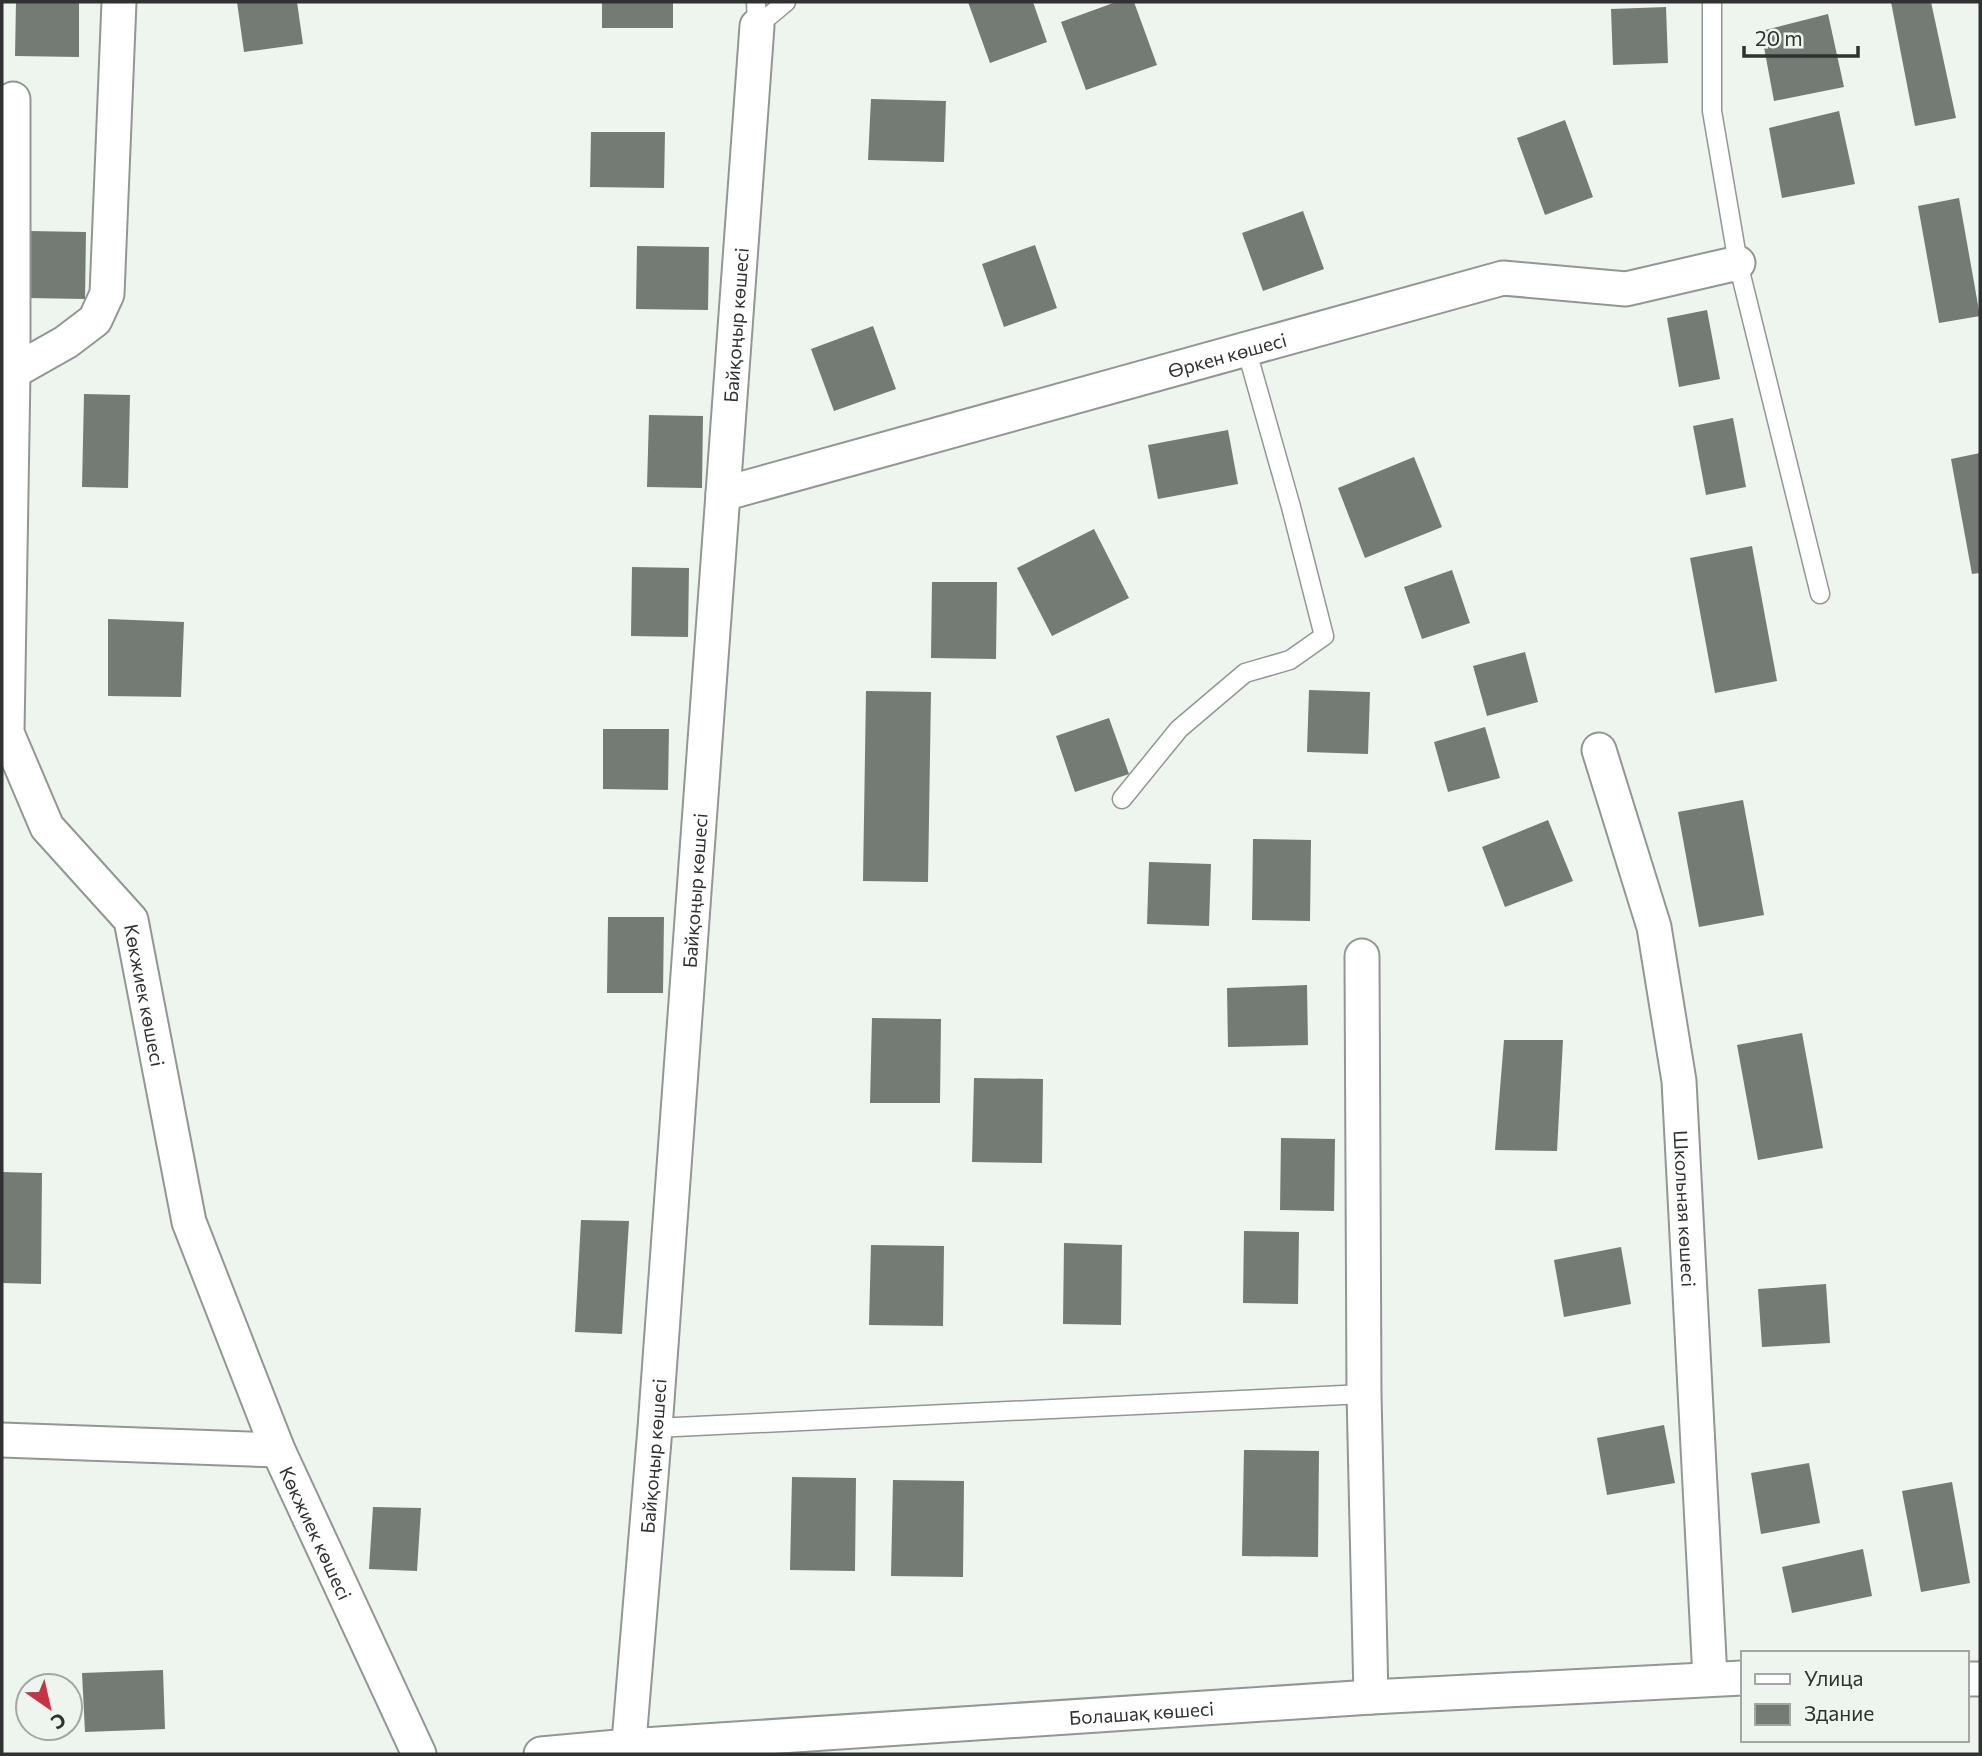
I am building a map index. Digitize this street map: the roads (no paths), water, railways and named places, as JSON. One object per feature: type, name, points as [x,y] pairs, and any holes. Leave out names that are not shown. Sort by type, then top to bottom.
[{"type":"street","points":[[13,372],[66,342],[94,320],[107,294],[119,2]]},
{"type":"street","name":"Байқоңыр көшесі","points":[[628,1750],[655,1428],[757,14]]},
{"type":"street","name":"Көкжиек көшесі","points":[[13,99],[13,372],[7,733],[47,827],[131,920],[189,1222],[278,1450],[419,1754]]},
{"type":"street","name":"Өркен көшесі","points":[[723,494],[1503,278],[1626,289],[1738,263]]},
{"type":"street","name":"Школьная көшесі","points":[[1599,750],[1654,927],[1679,1081],[1726,1678]]},
{"type":"street","points":[[1362,956],[1364,1394],[1371,1697]]},
{"type":"street","points":[[2,1440],[278,1450]]},
{"type":"street","name":"Болашақ көшесі","points":[[541,1754],[1371,1697],[1726,1678]]},
{"type":"lane","points":[[757,14],[786,2]]},
{"type":"lane","points":[[1712,2],[1712,110],[1738,263],[1820,594]]},
{"type":"lane","points":[[1122,799],[1179,729],[1245,673],[1290,660],[1324,636],[1246,348]]},
{"type":"lane","points":[[655,1428],[1364,1394]]}]
